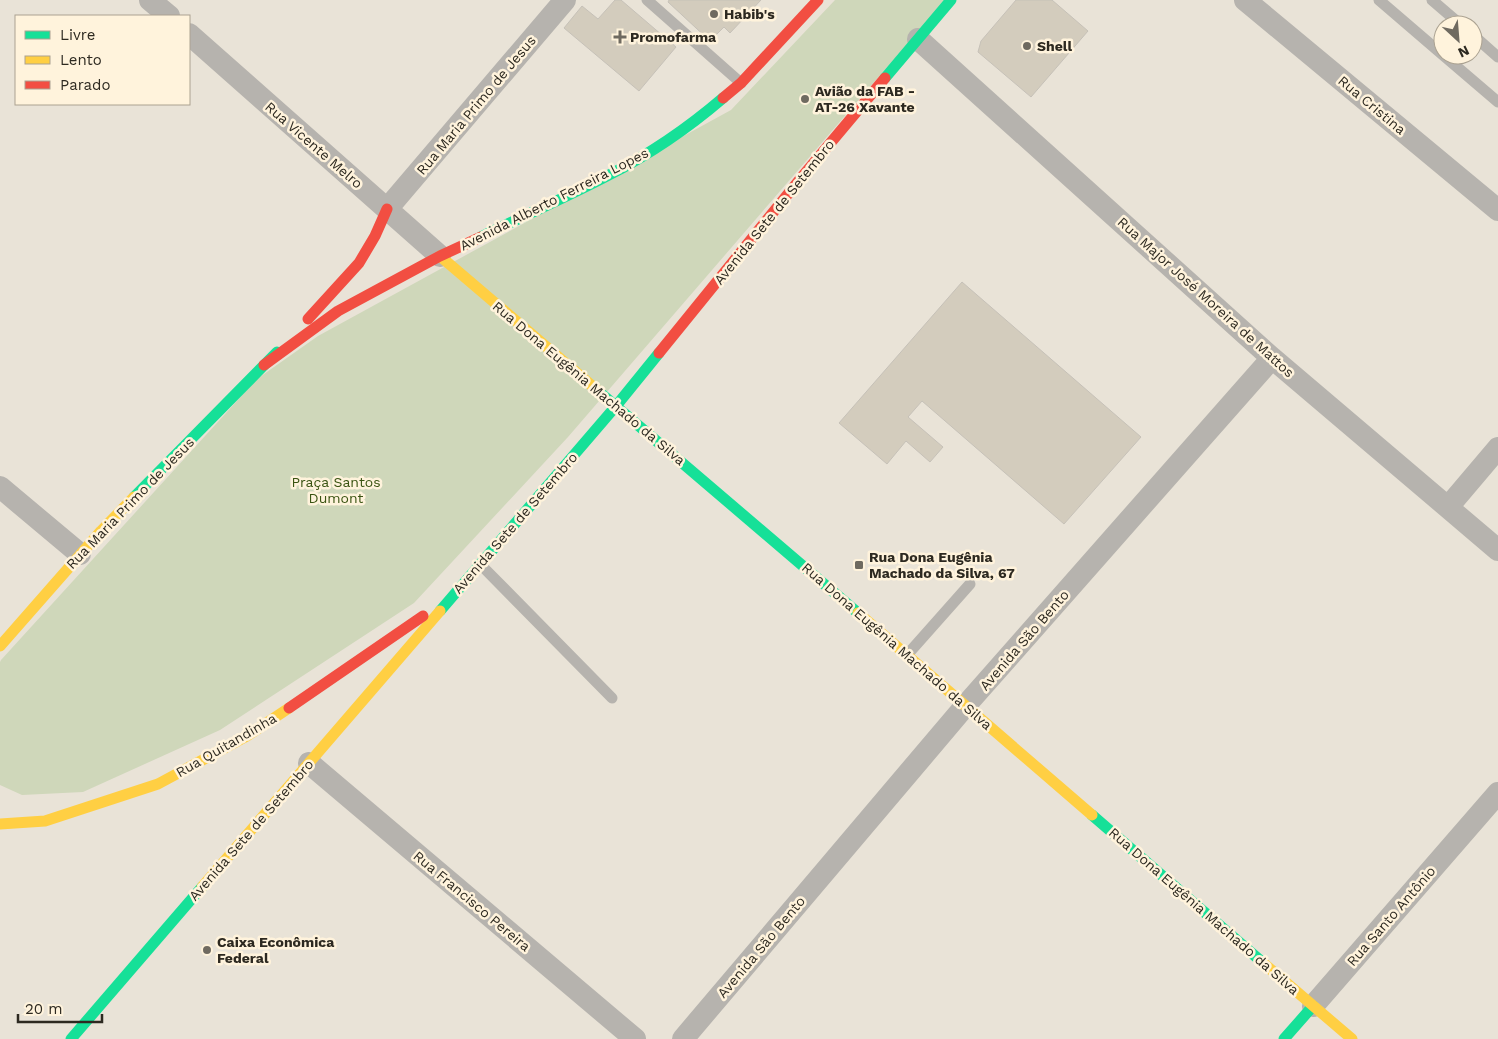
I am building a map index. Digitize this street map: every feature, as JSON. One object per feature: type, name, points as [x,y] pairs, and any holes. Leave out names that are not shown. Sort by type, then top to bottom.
[{"type":"main road","name":"Avenida Alberto Ferreira Lopes","points":[[264,365],[338,311],[440,256],[610,175],[658,147],[702,116],[741,83],[818,0]]},
{"type":"main road","name":"Avenida Sete de Setembro","points":[[71,1039],[616,406],[801,178],[951,0]]},
{"type":"main road","points":[[264,365],[335,291],[359,263],[375,236],[387,209]]},
{"type":"main road","name":"Rua Dona Eugênia Machado da Silva","points":[[440,256],[1352,1039]]},
{"type":"main road","name":"Rua Maria Primo de Jesus","points":[[0,646],[80,554],[264,365]]},
{"type":"main road","name":"Rua Quitandinha","points":[[0,824],[45,821],[158,784],[247,736],[453,595]]},
{"type":"main road","points":[[18,810],[45,821]]},
{"type":"main road","name":"Rua Santo Antônio","points":[[1284,1039],[1313,1006]]},
{"type":"street","points":[[150,0],[168,15]]},
{"type":"street","name":"Rua Maria Primo de Jesus","points":[[387,209],[566,0]]},
{"type":"street","name":"Rua Cristina","points":[[1245,0],[1498,210]]},
{"type":"street","name":"Rua Vicente Melro","points":[[190,35],[440,256]]},
{"type":"street","name":"Rua Major José Moreira de Mattos","points":[[918,39],[1272,358],[1498,550]]},
{"type":"street","name":"Avenida São Bento","points":[[683,1039],[966,706],[1272,358]]},
{"type":"street","points":[[1448,507],[1498,448]]},
{"type":"street","points":[[0,487],[80,554]]},
{"type":"street","name":"Rua Francisco Pereira","points":[[309,762],[635,1039]]},
{"type":"street","name":"Rua Santo Antônio","points":[[1313,1006],[1498,794]]},
{"type":"lane","points":[[647,0],[741,83]]},
{"type":"lane","points":[[1379,0],[1433,46]]},
{"type":"lane","points":[[1432,0],[1449,15]]},
{"type":"lane","points":[[1483,44],[1498,57]]},
{"type":"lane","points":[[1455,65],[1498,102]]},
{"type":"lane","points":[[480,564],[612,698]]},
{"type":"lane","points":[[907,655],[970,584]]},
{"type":"green space","name":"Praça Santos Dumont","points":[[835,0],[945,0],[568,437],[414,603],[220,730],[83,792],[22,795],[0,785],[1,660],[257,379],[318,336],[731,110]]},
{"type":"building","name":"Promofarma","points":[[615,0],[621,0],[676,47],[639,91],[564,28],[582,6],[598,19]]},
{"type":"building","name":"Habib's","points":[[669,0],[761,0],[730,33],[724,27],[710,41],[668,2]]},
{"type":"building","name":"Shell","points":[[1016,0],[1052,0],[1088,31],[1031,97],[978,52],[981,41]]},
{"type":"building","points":[[962,282],[1141,437],[1064,524],[922,401],[908,417],[943,447],[930,462],[906,441],[887,464],[839,423]]},
{"type":"traffic: fast","points":[[885,78],[951,0]]},
{"type":"traffic: fast","points":[[481,237],[624,167],[682,130],[723,98]]},
{"type":"traffic: fast","points":[[134,497],[277,352]]},
{"type":"traffic: fast","points":[[440,611],[616,406],[659,353]]},
{"type":"traffic: fast","points":[[598,391],[858,613]]},
{"type":"traffic: fast","points":[[1092,815],[1262,962]]},
{"type":"traffic: fast","points":[[71,1039],[202,887]]},
{"type":"traffic: fast","points":[[1284,1039],[1313,1006]]},
{"type":"traffic: slow","points":[[440,256],[598,391]]},
{"type":"traffic: slow","points":[[0,646],[101,531],[134,497]]},
{"type":"traffic: slow","points":[[202,887],[440,611]]},
{"type":"traffic: slow","points":[[858,613],[1092,815]]},
{"type":"traffic: slow","points":[[0,824],[45,821],[158,784],[247,736],[289,708]]},
{"type":"traffic: slow","points":[[1262,962],[1352,1039]]},
{"type":"traffic: jam","points":[[723,98],[741,83],[818,0]]},
{"type":"traffic: jam","points":[[659,353],[885,78]]},
{"type":"traffic: jam","points":[[308,319],[359,263],[375,236],[387,209]]},
{"type":"traffic: jam","points":[[264,365],[338,311],[440,256],[481,237]]},
{"type":"traffic: jam","points":[[289,708],[423,616]]},
{"type":"place","name":"Habib's","points":[[714,14]]},
{"type":"place","name":"Promofarma","points":[[620,37]]},
{"type":"place","name":"Shell","points":[[1027,46]]},
{"type":"place","name":"Avião da FAB - AT-26 Xavante","points":[[805,99]]},
{"type":"place","name":"Rua Dona Eugênia Machado da Silva, 67","points":[[859,565]]},
{"type":"place","name":"Caixa Econômica Federal","points":[[207,950]]}]
